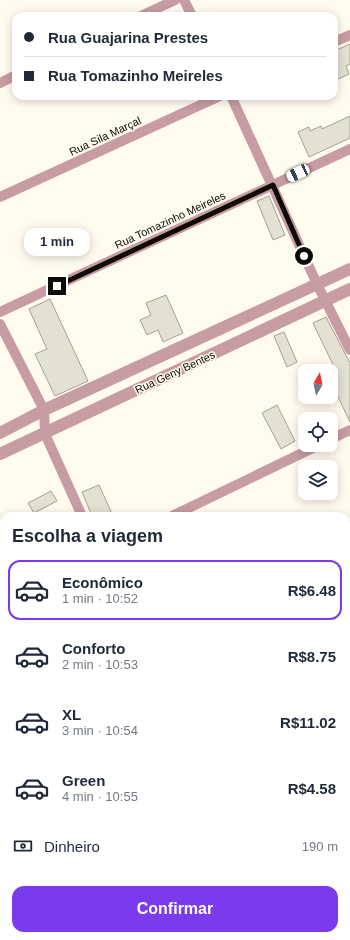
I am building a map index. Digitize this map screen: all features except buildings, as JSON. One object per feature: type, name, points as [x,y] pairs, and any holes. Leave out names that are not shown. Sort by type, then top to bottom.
[{"type":"street","points":[[150,12],[175,0]]},
{"type":"street","points":[[184,0],[190,12]]},
{"type":"street","points":[[338,40],[350,35]]},
{"type":"street","points":[[0,83],[12,78]]},
{"type":"street","name":"Rua Sila Marçal","points":[[0,197],[211,100]]},
{"type":"street","points":[[233,100],[317,284],[350,350]]},
{"type":"street","name":"Rua Tomazinho Meireles","points":[[0,312],[350,149]]},
{"type":"street","name":"Rua Geny Bentes","points":[[0,433],[44,410],[350,269]]},
{"type":"street","name":"Rua Geny Bentes","points":[[0,454],[350,289]]},
{"type":"street","points":[[0,324],[44,410],[45,434],[80,512]]},
{"type":"street","points":[[338,436],[350,430]]},
{"type":"street","points":[[180,512],[305,452]]},
{"type":"route","points":[[57,286],[273,185],[304,256]]}]
